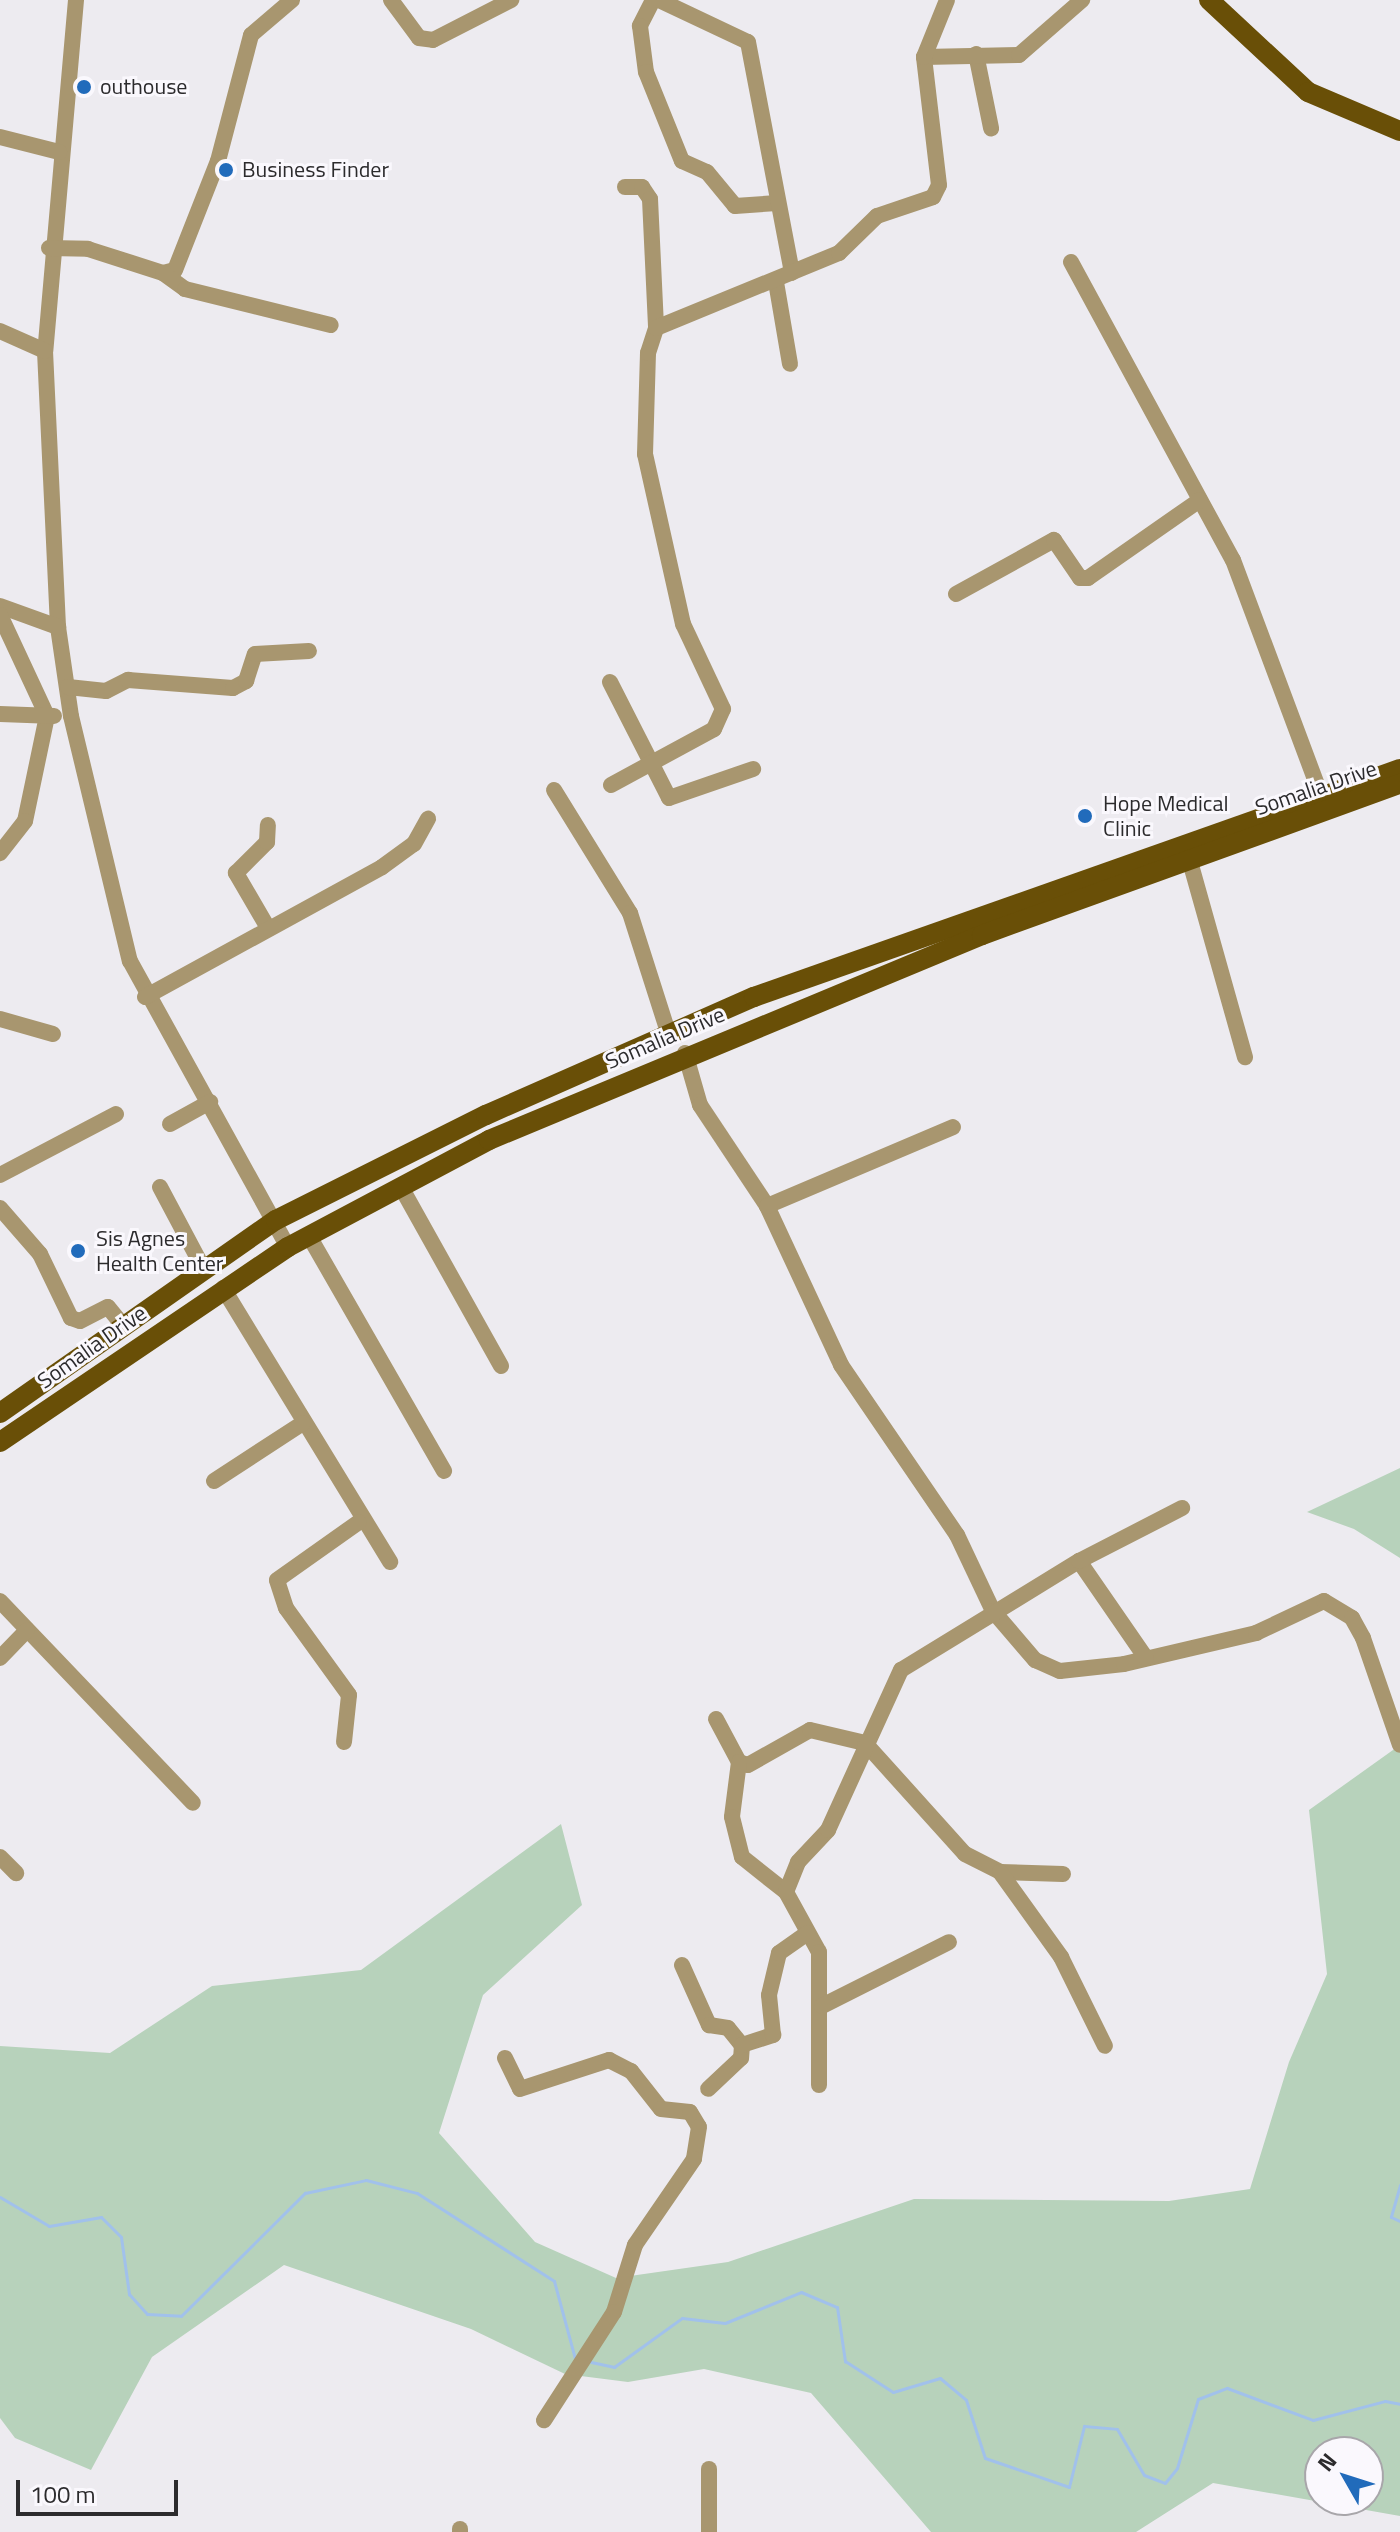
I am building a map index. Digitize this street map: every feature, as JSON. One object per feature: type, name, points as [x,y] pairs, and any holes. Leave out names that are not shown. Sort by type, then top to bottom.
[{"type":"main road","points":[[1209,0],[1308,92],[1400,131]]},
{"type":"main road","name":"Somalia Drive","points":[[4,1404],[276,1220],[668,1032],[1400,769]]},
{"type":"main road","name":"Somalia Drive","points":[[0,1442],[223,1288],[288,1247],[401,1187],[685,1053],[1189,858],[1400,784]]},
{"type":"street","points":[[76,0],[49,248],[45,351],[58,627],[71,716],[112,896],[145,997],[210,1102],[288,1247]]},
{"type":"street","points":[[163,273],[185,258],[241,89],[251,35],[292,0]]},
{"type":"street","points":[[391,0],[419,38],[433,40],[511,0]]},
{"type":"street","points":[[777,203],[735,206],[707,172],[682,161],[646,72],[640,26],[656,0],[748,42],[792,273]]},
{"type":"street","points":[[656,328],[776,282],[839,253],[877,216],[937,192],[924,57],[947,0]]},
{"type":"street","points":[[924,57],[1019,55],[1082,0]]},
{"type":"street","points":[[976,54],[991,128]]},
{"type":"street","points":[[0,137],[59,152]]},
{"type":"street","points":[[611,785],[714,729],[723,709],[683,624],[645,454],[648,353],[656,328],[650,199],[642,187],[625,187]]},
{"type":"street","points":[[49,248],[88,249],[163,273],[185,289],[331,325]]},
{"type":"street","points":[[1071,262],[1200,500],[1264,633],[1321,795]]},
{"type":"street","points":[[776,282],[790,364]]},
{"type":"street","points":[[0,331],[45,351]]},
{"type":"street","points":[[956,594],[1054,540],[1080,578],[1088,578],[1200,500]]},
{"type":"street","points":[[0,606],[58,627]]},
{"type":"street","points":[[0,615],[47,716],[29,807],[0,853]]},
{"type":"street","points":[[68,687],[106,691],[128,680],[233,688],[246,681],[255,654],[309,651]]},
{"type":"street","points":[[610,682],[651,764],[674,800],[753,769]]},
{"type":"street","points":[[0,714],[71,716]]},
{"type":"street","points":[[554,790],[630,913],[668,1032]]},
{"type":"street","points":[[145,997],[393,860],[414,844],[428,819]]},
{"type":"street","points":[[268,825],[267,842],[236,873],[268,928]]},
{"type":"street","points":[[1189,858],[1245,1057]]},
{"type":"street","points":[[0,1019],[53,1034]]},
{"type":"street","points":[[685,1053],[700,1105],[767,1206],[841,1365],[957,1535],[993,1611],[1035,1660],[1060,1671],[1146,1658],[1256,1633],[1324,1601],[1336,1604],[1352,1618],[1383,1681],[1400,1745]]},
{"type":"street","points":[[170,1124],[210,1102]]},
{"type":"street","points":[[0,1175],[116,1114]]},
{"type":"street","points":[[767,1206],[953,1127]]},
{"type":"street","points":[[160,1187],[203,1268]]},
{"type":"street","points":[[401,1187],[501,1366]]},
{"type":"street","points":[[0,1208],[40,1254],[71,1318],[80,1321],[108,1307],[122,1324]]},
{"type":"street","points":[[309,1236],[444,1471]]},
{"type":"street","points":[[223,1288],[359,1522],[390,1562]]},
{"type":"street","points":[[214,1481],[303,1423]]},
{"type":"street","points":[[786,1892],[798,1862],[828,1830],[865,1743],[901,1670],[1079,1561],[1182,1508]]},
{"type":"street","points":[[344,1742],[349,1695],[286,1608],[277,1580],[359,1522]]},
{"type":"street","points":[[1079,1561],[1146,1658]]},
{"type":"street","points":[[0,1601],[193,1803]]},
{"type":"street","points":[[0,1658],[27,1630]]},
{"type":"street","points":[[716,1719],[739,1762],[732,1817],[742,1857],[786,1892],[819,1952],[822,2006],[819,2085]]},
{"type":"street","points":[[739,1762],[748,1765],[810,1730],[865,1743],[965,1854],[1000,1872],[1063,1874]]},
{"type":"street","points":[[0,1857],[16,1873]]},
{"type":"street","points":[[1000,1872],[1061,1957],[1105,2046]]},
{"type":"street","points":[[742,2045],[773,2035],[769,1995],[779,1953],[808,1933]]},
{"type":"street","points":[[822,2006],[949,1942]]},
{"type":"street","points":[[682,1965],[709,2025],[728,2028],[742,2045],[741,2058],[708,2089]]},
{"type":"street","points":[[505,2058],[520,2089],[609,2060],[631,2071],[661,2109],[690,2112],[698,2122],[694,2159],[635,2245],[614,2312],[544,2420]]},
{"type":"street","points":[[709,2469],[709,2532]]},
{"type":"green space","points":[[1400,1468],[1400,1558],[1354,1529],[1307,1512]]},
{"type":"green space","points":[[1400,1745],[1400,2516],[1384,2513],[1384,2436],[1304,2436],[1304,2499],[1213,2483],[1136,2532],[931,2532],[811,2393],[704,2369],[628,2382],[565,2374],[471,2329],[284,2265],[152,2357],[91,2470],[15,2438],[0,2418],[0,2046],[110,2053],[212,1986],[361,1970],[561,1824],[582,1905],[483,1995],[439,2133],[535,2242],[616,2278],[728,2262],[914,2199],[1169,2201],[1250,2189],[1289,2062],[1327,1974],[1309,1810]]},
{"type":"waterway","points":[[0,2197],[49,2226],[101,2217],[121,2237],[129,2294],[147,2314],[181,2316],[305,2193],[366,2180],[417,2193],[554,2281],[575,2359]]},
{"type":"waterway","points":[[1400,2185],[1391,2217],[1400,2221]]},
{"type":"waterway","points":[[591,2362],[614,2367],[682,2318],[725,2323],[801,2292],[837,2307],[845,2361],[893,2392],[940,2378],[966,2400],[985,2458],[1069,2487],[1084,2426],[1117,2429],[1144,2475],[1165,2483],[1177,2468],[1198,2399],[1227,2388],[1313,2420],[1385,2401],[1400,2404]]},
{"type":"place","name":"outhouse","points":[[84,87]]},
{"type":"place","name":"Business Finder","points":[[226,170]]},
{"type":"place","name":"Hope Medical Clinic","points":[[1085,816]]},
{"type":"place","name":"Sis Agnes Health Center","points":[[78,1251]]}]
